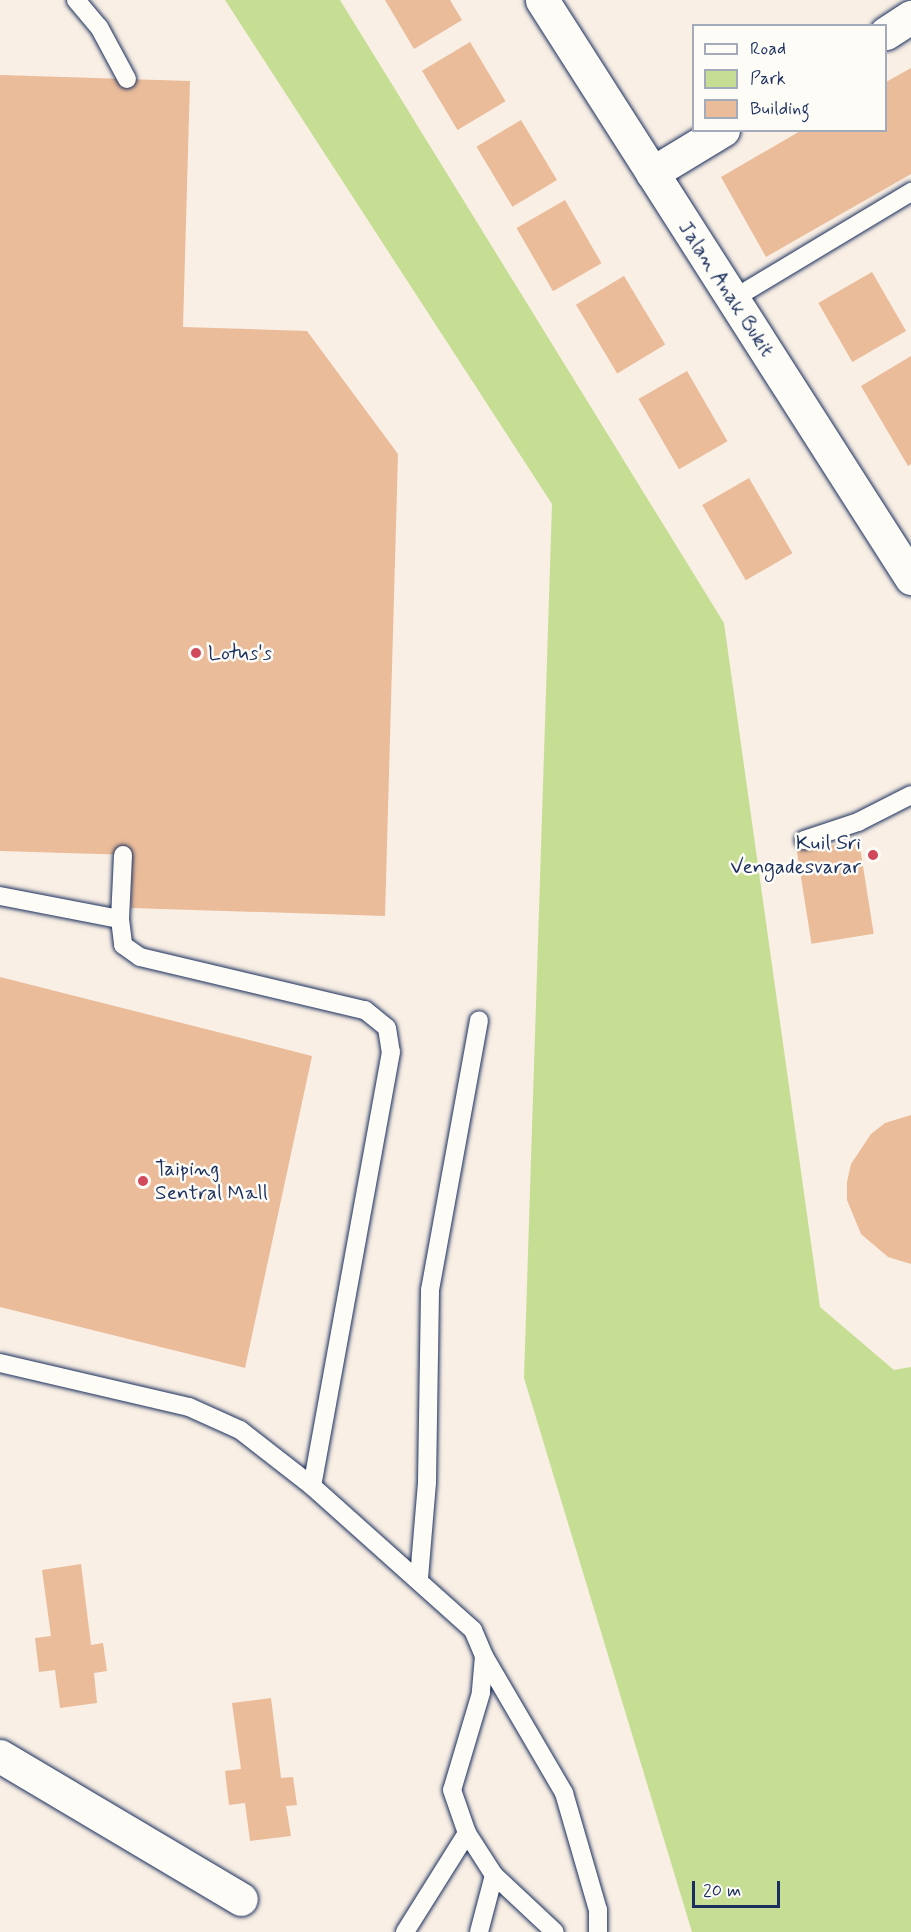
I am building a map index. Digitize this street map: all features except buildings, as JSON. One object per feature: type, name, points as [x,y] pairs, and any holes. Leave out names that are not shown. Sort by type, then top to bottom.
[{"type":"street","name":"Jalan Anak Bukit","points":[[542,0],[911,578]]},
{"type":"street","points":[[887,32],[911,17]]},
{"type":"street","points":[[652,173],[720,132]]},
{"type":"street","points":[[0,1756],[241,1899]]},
{"type":"lane","points":[[76,0],[99,27],[127,79]]},
{"type":"lane","points":[[733,299],[911,192]]},
{"type":"lane","points":[[804,840],[858,822],[911,795]]},
{"type":"lane","points":[[123,855],[120,919],[123,945],[140,957],[364,1010],[387,1028],[391,1052],[312,1485]]},
{"type":"lane","points":[[0,896],[120,919]]},
{"type":"lane","points":[[419,1578],[427,1482],[430,1290],[479,1020]]},
{"type":"lane","points":[[0,1363],[189,1407],[240,1430],[312,1485],[419,1578],[472,1630],[484,1656],[564,1793],[598,1910],[598,1932]]},
{"type":"lane","points":[[484,1656],[481,1693],[452,1790],[467,1833],[494,1875],[555,1932]]},
{"type":"lane","points":[[405,1932],[467,1833]]},
{"type":"lane","points":[[479,1932],[494,1875]]},
{"type":"green space","points":[[225,0],[340,0],[724,623],[820,1307],[894,1370],[911,1367],[911,1932],[692,1932],[524,1378],[552,504]]},
{"type":"place","name":"Lotus's","points":[[196,653]]},
{"type":"place","name":"Kuil Sri Vengadesvarar","points":[[873,855]]},
{"type":"place","name":"Taiping Sentral Mall","points":[[143,1181]]}]
